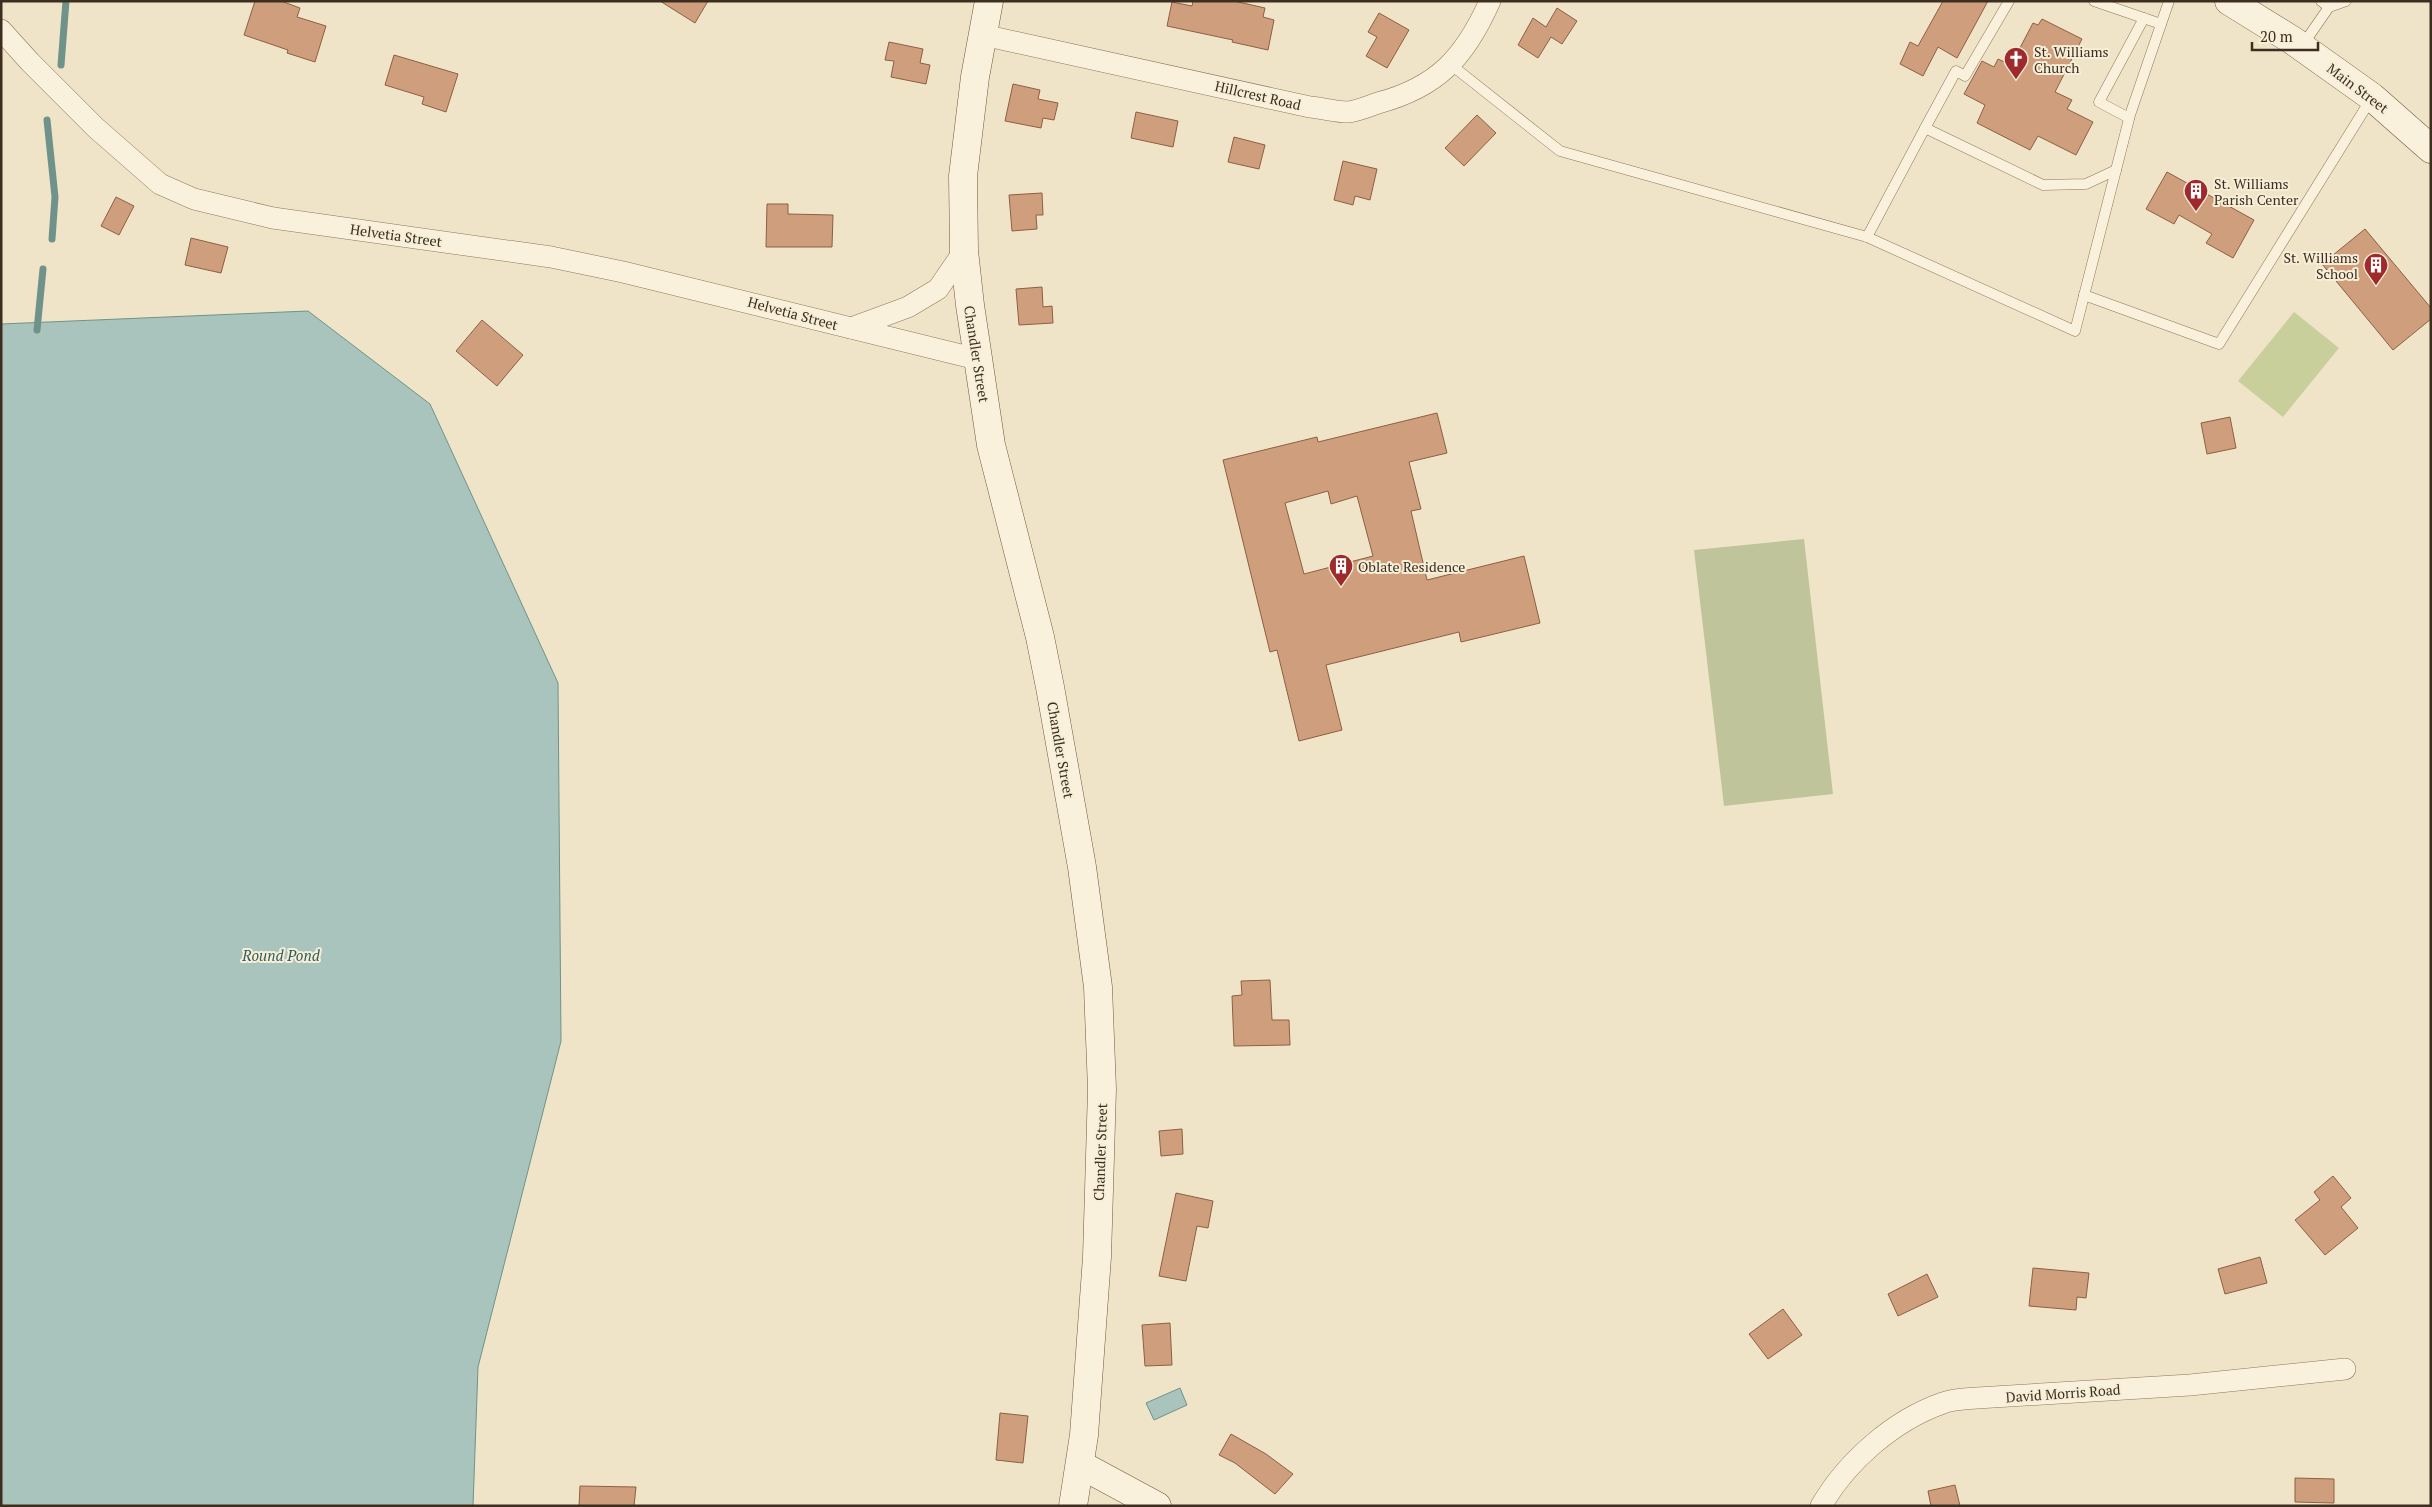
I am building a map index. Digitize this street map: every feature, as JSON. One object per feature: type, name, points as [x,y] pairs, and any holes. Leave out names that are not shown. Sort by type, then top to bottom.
[{"type":"main road","name":"Chandler Street","points":[[989,1],[971,102],[964,176],[964,252],[977,359],[991,445],[1040,637],[1082,868],[1096,961],[1102,1089],[1097,1257],[1081,1465],[1073,1506]]},
{"type":"main road","name":"Main Street","points":[[2229,1],[2302,46],[2372,97],[2431,149]]},
{"type":"main road","points":[[1081,1465],[1157,1506]]},
{"type":"street","name":"Hillcrest Road","points":[[983,35],[1310,107],[1349,112],[1404,96],[1427,84],[1450,64],[1473,34],[1490,1]]},
{"type":"street","name":"Helvetia Street","points":[[1,30],[96,128],[160,184],[194,199],[273,218],[560,259],[688,286],[977,359]]},
{"type":"street","name":"Helvetia Street","points":[[851,328],[908,307],[938,289],[964,252]]},
{"type":"street","name":"David Morris Road","points":[[1821,1506],[1847,1471],[1875,1444],[1906,1420],[1944,1402],[1977,1398],[2190,1385],[2345,1369]]},
{"type":"lane","points":[[1866,237],[1956,71],[1965,76],[2009,1]]},
{"type":"lane","points":[[2094,1],[2161,24]]},
{"type":"lane","points":[[1450,64],[1560,151],[1866,237],[2075,331],[2129,118],[2168,1]]},
{"type":"lane","points":[[2302,46],[2325,4],[2346,1]]},
{"type":"lane","points":[[2129,118],[2099,102],[2144,18]]},
{"type":"lane","points":[[2084,295],[2219,344],[2372,97]]},
{"type":"lane","points":[[1925,128],[2043,186],[2086,184],[2116,170]]},
{"type":"green space","points":[[2294,312],[2339,348],[2283,417],[2238,381]]},
{"type":"green space","points":[[1804,539],[1833,794],[1724,806],[1694,550]]},
{"type":"water","name":"Round Pond","points":[[308,311],[430,404],[558,683],[561,1041],[478,1367],[473,1506],[1,1506],[1,324]]},
{"type":"water","points":[[1180,1388],[1187,1405],[1154,1420],[1146,1403]]},
{"type":"building","points":[[255,1],[281,1],[300,8],[297,17],[326,26],[315,62],[287,53],[288,50],[244,35]]},
{"type":"building","points":[[660,1],[708,1],[695,23]]},
{"type":"building","points":[[1193,1],[1234,1],[1265,8],[1263,17],[1274,20],[1268,50],[1232,42],[1233,40],[1167,26],[1172,2],[1192,6]]},
{"type":"building","points":[[1943,1],[1988,1],[1957,58],[1938,47],[1923,76],[1900,64],[1910,42],[1918,46]]},
{"type":"building","points":[[1557,8],[1577,21],[1562,44],[1551,37],[1538,58],[1518,45],[1533,18],[1546,27]]},
{"type":"building","points":[[1379,13],[1409,30],[1387,68],[1366,56],[1377,37],[1368,32]]},
{"type":"building","name":"St. Williams Church","points":[[2042,19],[2082,39],[2055,92],[2072,100],[2067,109],[2093,122],[2076,155],[2038,136],[2030,150],[1977,123],[1985,105],[1964,94],[1982,61],[1994,67],[1998,59],[2011,65],[2033,23],[2038,25]]},
{"type":"building","points":[[889,42],[923,49],[920,63],[930,65],[926,84],[891,77],[894,61],[885,60]]},
{"type":"building","points":[[394,55],[458,74],[446,112],[422,104],[424,97],[385,85]]},
{"type":"building","points":[[1013,84],[1040,90],[1038,99],[1058,103],[1054,120],[1043,118],[1041,128],[1005,121]]},
{"type":"building","points":[[1136,112],[1178,121],[1173,147],[1131,138]]},
{"type":"building","points":[[1477,115],[1496,133],[1464,166],[1445,148]]},
{"type":"building","points":[[1234,137],[1265,145],[1259,169],[1228,162]]},
{"type":"building","points":[[1343,161],[1377,169],[1370,200],[1355,196],[1353,205],[1334,200]]},
{"type":"building","name":"St. Williams Parish Center","points":[[2167,172],[2254,220],[2233,258],[2206,243],[2212,234],[2179,215],[2174,224],[2146,209]]},
{"type":"building","points":[[1042,193],[1043,215],[1036,215],[1037,229],[1012,231],[1009,195]]},
{"type":"building","points":[[116,197],[134,206],[119,235],[101,226]]},
{"type":"building","points":[[767,204],[788,204],[788,214],[833,215],[832,247],[766,247]]},
{"type":"building","name":"St. Williams School","points":[[2365,229],[2431,308],[2431,319],[2393,350],[2322,264]]},
{"type":"building","points":[[191,238],[228,247],[221,273],[185,265]]},
{"type":"building","points":[[1042,287],[1043,307],[1052,306],[1053,323],[1019,325],[1016,289]]},
{"type":"building","points":[[482,320],[523,355],[497,386],[456,351]]},
{"type":"building","name":"Oblate Residence","points":[[1437,413],[1447,453],[1409,462],[1421,509],[1411,511],[1427,580],[1524,556],[1540,623],[1461,642],[1459,632],[1326,665],[1342,730],[1299,741],[1277,650],[1270,652],[1223,460],[1317,437],[1318,442]],"holes":[[[1328,491],[1331,504],[1357,496],[1373,556],[1304,574],[1285,503]]]},
{"type":"building","points":[[2230,417],[2236,448],[2207,454],[2201,423]]},
{"type":"building","points":[[1270,980],[1272,1020],[1289,1020],[1290,1045],[1234,1046],[1232,996],[1242,995],[1241,981]]},
{"type":"building","points":[[1182,1129],[1183,1154],[1161,1156],[1159,1131]]},
{"type":"building","points":[[2333,1176],[2351,1198],[2341,1207],[2358,1228],[2325,1255],[2295,1220],[2320,1200],[2314,1192]]},
{"type":"building","points":[[1176,1193],[1213,1201],[1208,1228],[1197,1226],[1186,1281],[1159,1276]]},
{"type":"building","points":[[2260,1257],[2267,1283],[2225,1294],[2218,1269]]},
{"type":"building","points":[[2033,1268],[2089,1273],[2086,1298],[2077,1297],[2076,1310],[2029,1306]]},
{"type":"building","points":[[1927,1274],[1938,1297],[1898,1316],[1888,1294]]},
{"type":"building","points":[[1783,1309],[1802,1335],[1768,1359],[1749,1334]]},
{"type":"building","points":[[1170,1323],[1172,1365],[1145,1366],[1142,1325]]},
{"type":"building","points":[[1000,1413],[1028,1416],[1023,1463],[996,1460]]},
{"type":"building","points":[[1231,1434],[1266,1454],[1293,1474],[1275,1494],[1235,1463],[1219,1455]]},
{"type":"building","points":[[2295,1478],[2334,1479],[2334,1503],[2295,1502]]},
{"type":"building","points":[[1955,1485],[1960,1506],[1931,1506],[1928,1491]]},
{"type":"building","points":[[580,1486],[636,1487],[634,1506],[579,1506]]},
{"type":"waterway","points":[[61,65],[66,1]]},
{"type":"waterway","points":[[47,120],[55,197],[52,239]]},
{"type":"waterway","points":[[37,330],[43,269]]},
{"type":"place","name":"St. Williams Church","points":[[2016,80]]},
{"type":"place","name":"St. Williams Parish Center","points":[[2196,212]]},
{"type":"place","name":"St. Williams School","points":[[2376,286]]},
{"type":"place","name":"Oblate Residence","points":[[1341,587]]}]
